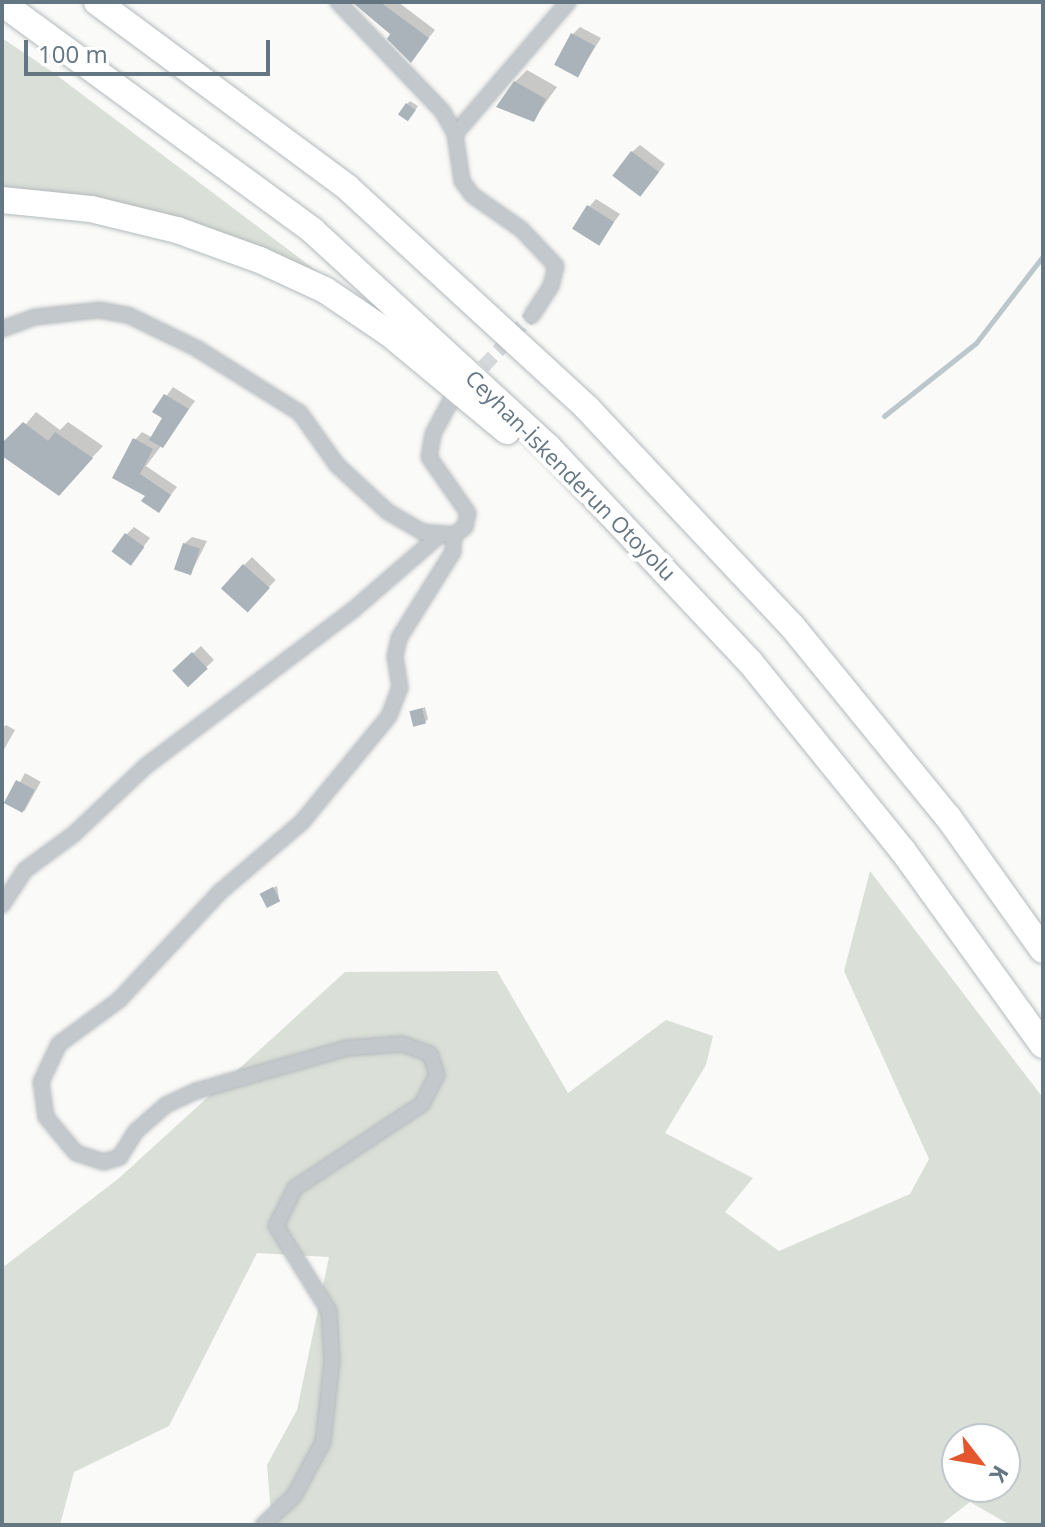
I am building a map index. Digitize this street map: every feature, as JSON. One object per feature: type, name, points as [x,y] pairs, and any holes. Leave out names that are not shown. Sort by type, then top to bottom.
[{"type":"highway","points":[[97,2],[348,188],[587,408],[792,626],[948,817],[1043,950]]},
{"type":"highway","name":"Ceyhan-İskenderun Otoyolu","points":[[2,3],[171,123],[324,241],[548,447],[750,662],[903,851],[1043,1045]]},
{"type":"highway","points":[[2,200],[91,209],[177,230],[325,290],[476,404],[637,549],[750,662]]},
{"type":"street","points":[[338,2],[443,112],[455,134],[462,181],[472,195],[521,229],[556,266],[551,286],[532,315]]},
{"type":"street","points":[[455,134],[568,2]]},
{"type":"street","points":[[2,329],[60,314],[99,310],[128,315],[196,348],[300,413],[337,465],[388,512],[422,532],[447,534]]},
{"type":"street","points":[[2,905],[25,870],[74,834],[146,766],[352,611],[447,534],[465,527],[468,513],[429,457],[433,434],[450,402]]},
{"type":"street","points":[[263,1525],[294,1496],[323,1442],[332,1361],[329,1311],[276,1226],[295,1188],[422,1104],[437,1075],[430,1054],[402,1044],[347,1048],[196,1091],[166,1105],[136,1131],[120,1157],[104,1162],[76,1153],[46,1117],[41,1082],[59,1044],[119,1000],[220,892],[302,822],[389,716],[400,688],[395,656],[399,638],[453,552],[447,534]]},
{"type":"shaded area","points":[[2,38],[51,71],[318,272],[202,225],[77,196],[2,189]]},
{"type":"shaded area","points":[[870,871],[1043,1098],[1043,1525],[1010,1525],[972,1503],[1021,1503],[1021,1423],[941,1423],[941,1503],[969,1503],[940,1525],[272,1525],[267,1465],[297,1410],[329,1257],[257,1253],[169,1426],[74,1472],[60,1525],[2,1525],[2,1268],[118,1179],[345,972],[497,971],[568,1093],[666,1020],[713,1036],[706,1065],[665,1133],[753,1178],[725,1212],[779,1251],[910,1194],[929,1159],[844,971]]},
{"type":"building","points":[[352,2],[380,2],[429,38],[411,63],[387,39],[390,34]]},
{"type":"building","points":[[571,33],[595,46],[578,77],[554,65]]},
{"type":"building","points":[[514,81],[546,99],[534,122],[496,107]]},
{"type":"building","points":[[406,103],[416,110],[408,121],[398,114]]},
{"type":"building","points":[[631,151],[659,172],[640,197],[612,176]]},
{"type":"building","points":[[587,205],[614,222],[599,246],[572,229]]},
{"type":"building","points":[[164,394],[189,409],[163,448],[149,440],[162,418],[152,412]]},
{"type":"building","points":[[23,422],[48,441],[55,432],[93,458],[59,496],[2,456],[2,443]]},
{"type":"building","points":[[133,438],[153,449],[140,474],[171,495],[159,513],[141,501],[145,496],[112,478]]},
{"type":"building","points":[[125,533],[144,547],[131,566],[111,552]]},
{"type":"building","points":[[183,543],[200,549],[191,575],[174,569]]},
{"type":"building","points":[[243,564],[270,588],[248,613],[221,589]]},
{"type":"building","points":[[192,652],[208,669],[188,687],[172,670]]},
{"type":"building","points":[[422,708],[426,724],[413,727],[409,711]]},
{"type":"building","points":[[16,780],[35,790],[22,813],[4,803]]},
{"type":"building","points":[[273,887],[280,901],[267,908],[260,894]]},
{"type":"waterway","points":[[884,416],[976,343],[1043,256]]},
{"type":"tunnel","points":[[469,382],[532,315]]}]
